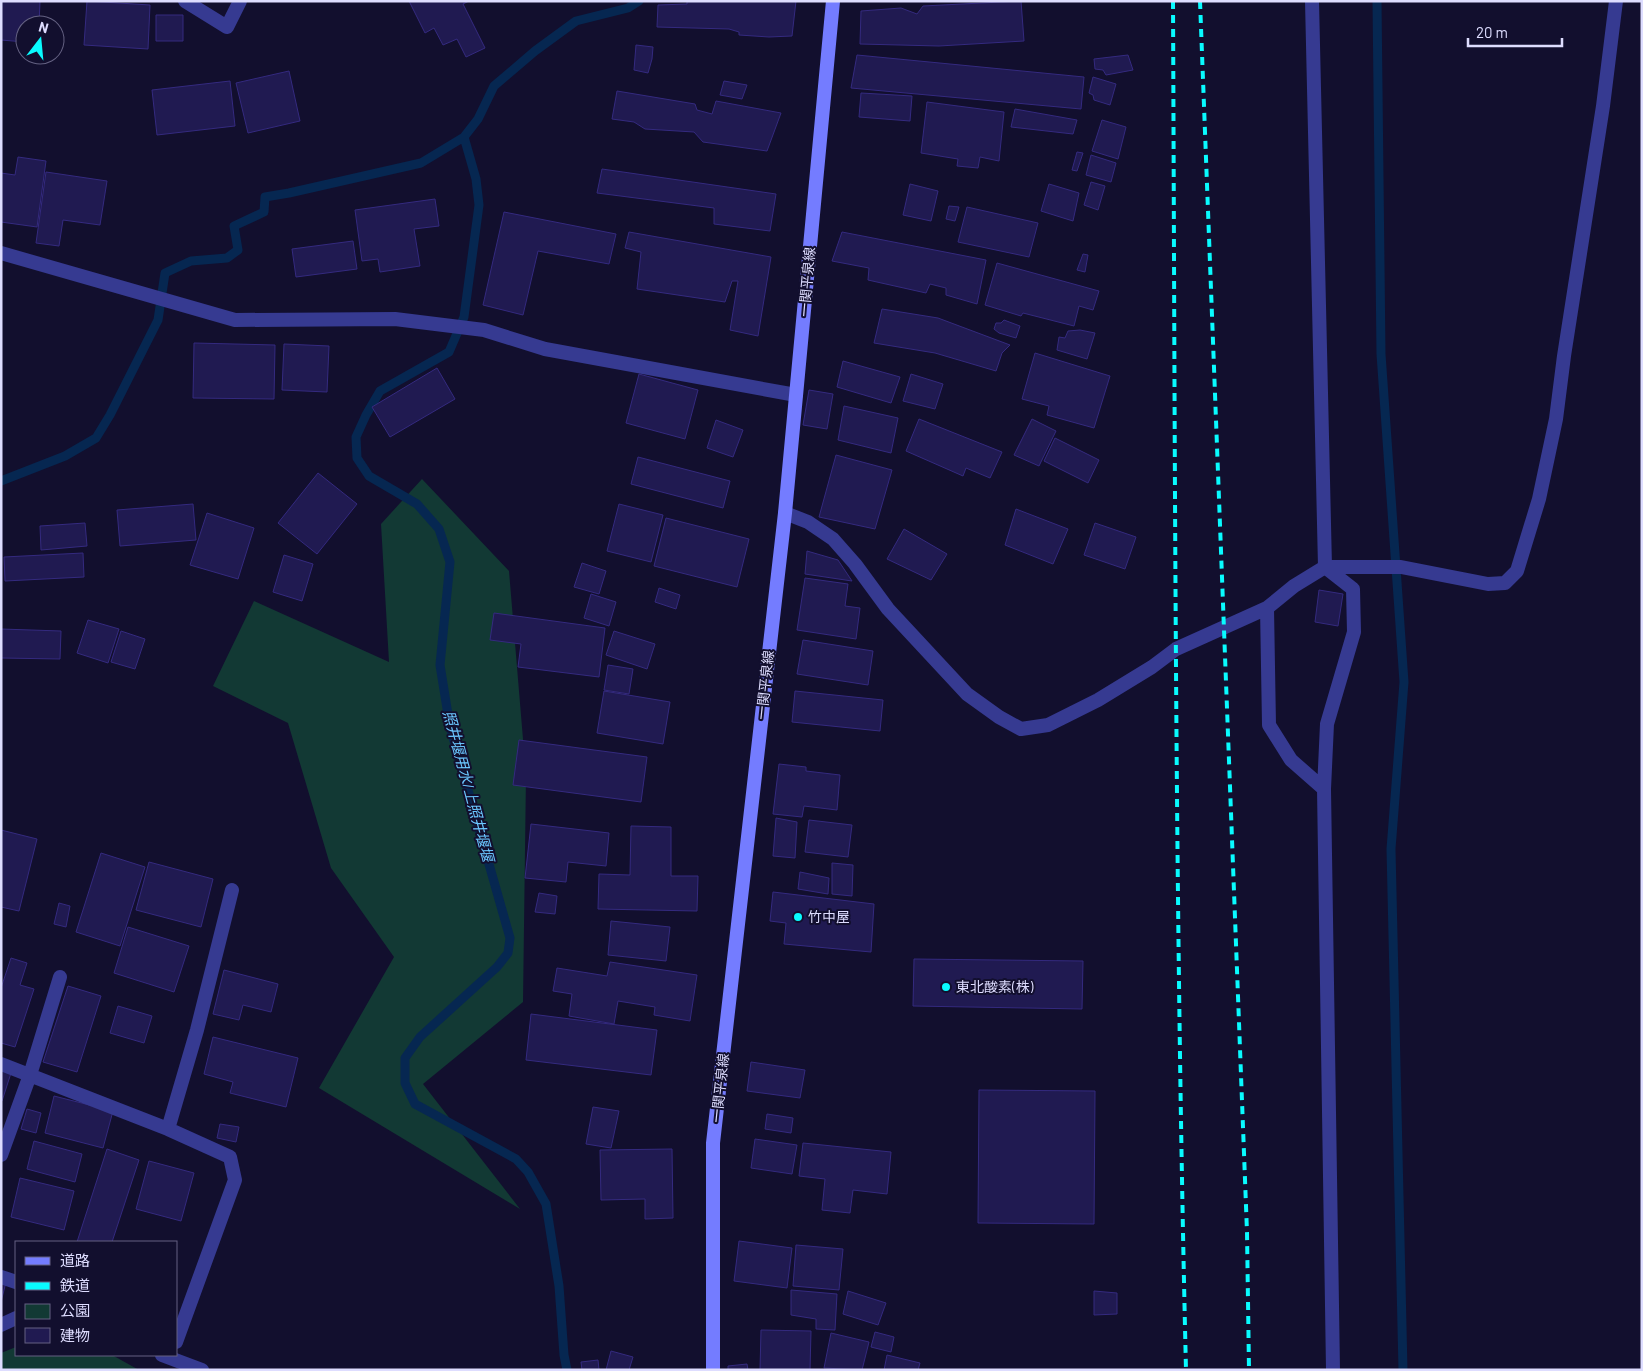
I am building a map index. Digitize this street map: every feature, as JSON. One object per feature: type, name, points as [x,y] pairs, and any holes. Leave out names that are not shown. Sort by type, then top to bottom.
[{"type":"main road","name":"一関平泉線","points":[[713,1370],[713,1144],[785,513],[833,1]]},
{"type":"street","points":[[185,1],[227,27],[240,1]]},
{"type":"street","points":[[1312,1],[1325,567],[1353,590],[1354,632],[1327,724],[1324,789],[1333,1370]]},
{"type":"street","points":[[785,513],[808,522],[833,539],[855,564],[888,609],[967,694],[999,717],[1021,729],[1048,726],[1098,700],[1152,668],[1176,650],[1267,608],[1294,586],[1325,567],[1401,567],[1488,584],[1505,584],[1517,571],[1540,499],[1556,419],[1603,106],[1616,1]]},
{"type":"street","points":[[1,253],[235,320],[395,319],[484,330],[545,349],[796,395]]},
{"type":"street","points":[[1267,608],[1270,725],[1291,760],[1324,789]]},
{"type":"street","points":[[168,1129],[197,1030],[232,890]]},
{"type":"street","points":[[1,1155],[30,1075],[60,977]]},
{"type":"street","points":[[1,1064],[168,1129],[230,1157],[235,1180],[178,1337]]},
{"type":"street","points":[[1,1277],[15,1282]]},
{"type":"street","points":[[1,1325],[15,1318]]},
{"type":"street","points":[[168,1356],[202,1370]]},
{"type":"green space","points":[[422,479],[509,571],[526,775],[523,1002],[423,1084],[520,1209],[319,1088],[394,957],[331,868],[288,723],[213,686],[254,601],[389,662],[381,524]]},
{"type":"green space","points":[[15,1347],[15,1356],[114,1356],[139,1370],[1,1370],[1,1353]]},
{"type":"building","points":[[1,1],[40,1],[39,15],[15,15],[15,41],[1,40]]},
{"type":"building","points":[[87,1],[150,5],[148,49],[84,45]]},
{"type":"building","points":[[409,1],[469,1],[463,4],[485,48],[466,57],[457,39],[443,45],[434,28],[425,33]]},
{"type":"building","points":[[687,1],[796,1],[792,36],[739,35],[739,32],[729,29],[657,27],[658,5],[687,4]]},
{"type":"building","points":[[1021,1],[1024,41],[939,46],[860,44],[861,11],[901,8],[917,14],[923,6]]},
{"type":"building","points":[[156,15],[183,15],[183,41],[156,41]]},
{"type":"building","points":[[636,45],[653,47],[648,73],[634,70]]},
{"type":"building","points":[[857,55],[1084,77],[1081,109],[851,88]]},
{"type":"building","points":[[1128,55],[1133,70],[1106,75],[1103,70],[1095,69],[1094,59]]},
{"type":"building","points":[[289,71],[300,121],[248,133],[236,83]]},
{"type":"building","points":[[1093,77],[1116,84],[1110,105],[1094,100],[1093,95],[1089,93]]},
{"type":"building","points":[[230,81],[235,126],[157,135],[152,90]]},
{"type":"building","points":[[724,81],[747,85],[742,99],[720,95]]},
{"type":"building","points":[[617,91],[695,104],[697,110],[712,114],[716,101],[781,113],[767,151],[703,142],[694,132],[645,129],[634,122],[612,119]]},
{"type":"building","points":[[861,93],[912,96],[910,121],[859,117]]},
{"type":"building","points":[[927,102],[1004,112],[999,161],[980,157],[978,168],[957,166],[958,159],[921,153]]},
{"type":"building","points":[[1015,109],[1077,120],[1073,134],[1011,127]]},
{"type":"building","points":[[1102,120],[1126,127],[1118,159],[1092,151]]},
{"type":"building","points":[[1077,152],[1083,153],[1077,171],[1072,170]]},
{"type":"building","points":[[1091,155],[1116,163],[1111,182],[1086,175]]},
{"type":"building","points":[[18,157],[46,161],[37,227],[1,222],[1,173],[15,175]]},
{"type":"building","points":[[602,169],[776,194],[770,231],[714,224],[714,208],[597,193]]},
{"type":"building","points":[[46,172],[107,181],[100,225],[63,220],[59,246],[36,243]]},
{"type":"building","points":[[1091,182],[1105,186],[1098,210],[1084,205]]},
{"type":"building","points":[[910,184],[938,191],[931,221],[903,215]]},
{"type":"building","points":[[1049,184],[1079,193],[1073,221],[1041,211]]},
{"type":"building","points":[[435,199],[439,226],[414,229],[420,266],[380,272],[378,259],[362,261],[355,210]]},
{"type":"building","points":[[949,206],[959,207],[955,221],[946,219]]},
{"type":"building","points":[[967,207],[1038,223],[1029,257],[958,242]]},
{"type":"building","points":[[504,212],[616,234],[609,264],[538,251],[523,315],[483,305]]},
{"type":"building","points":[[629,232],[771,257],[758,336],[730,330],[738,281],[732,281],[725,302],[637,289],[641,252],[625,248]]},
{"type":"building","points":[[842,232],[986,260],[977,304],[946,295],[946,288],[930,284],[926,293],[868,280],[869,268],[832,261]]},
{"type":"building","points":[[353,241],[357,269],[296,277],[292,249]]},
{"type":"building","points":[[1083,254],[1088,255],[1085,272],[1077,270]]},
{"type":"building","points":[[997,263],[1099,291],[1093,310],[1079,306],[1074,326],[1023,313],[1021,316],[985,305]]},
{"type":"building","points":[[882,309],[938,318],[1010,345],[1002,353],[996,371],[935,353],[874,343]]},
{"type":"building","points":[[1004,320],[1020,326],[1016,338],[999,333],[994,329],[996,323],[1001,323]]},
{"type":"building","points":[[1080,330],[1095,333],[1087,359],[1057,350],[1059,337],[1065,338],[1068,331]]},
{"type":"building","points":[[194,343],[275,345],[274,399],[193,398]]},
{"type":"building","points":[[284,344],[329,346],[327,392],[282,390]]},
{"type":"building","points":[[1035,353],[1110,376],[1094,428],[1047,415],[1049,406],[1022,399]]},
{"type":"building","points":[[843,361],[900,377],[891,403],[837,387]]},
{"type":"building","points":[[437,368],[455,399],[390,437],[372,407]]},
{"type":"building","points":[[639,374],[698,390],[685,439],[626,423]]},
{"type":"building","points":[[911,374],[943,384],[935,409],[903,401]]},
{"type":"building","points":[[809,390],[833,394],[827,429],[803,425]]},
{"type":"building","points":[[844,406],[898,418],[891,453],[838,440]]},
{"type":"building","points":[[919,419],[1002,452],[990,478],[966,468],[963,476],[906,451]]},
{"type":"building","points":[[1032,419],[1056,431],[1039,466],[1014,455]]},
{"type":"building","points":[[716,420],[743,430],[733,457],[707,448]]},
{"type":"building","points":[[1055,438],[1099,460],[1088,483],[1044,461]]},
{"type":"building","points":[[836,455],[892,470],[875,529],[819,517]]},
{"type":"building","points":[[638,457],[730,481],[723,508],[631,484]]},
{"type":"building","points":[[318,473],[357,504],[317,554],[278,523]]},
{"type":"building","points":[[193,504],[196,540],[120,546],[117,510]]},
{"type":"building","points":[[619,504],[663,515],[651,562],[607,551]]},
{"type":"building","points":[[1016,509],[1068,529],[1053,564],[1005,545]]},
{"type":"building","points":[[207,513],[254,528],[238,579],[190,565]]},
{"type":"building","points":[[666,518],[749,539],[737,587],[654,566]]},
{"type":"building","points":[[85,523],[87,546],[41,550],[40,526]]},
{"type":"building","points":[[1095,523],[1136,537],[1125,569],[1084,555]]},
{"type":"building","points":[[904,529],[947,554],[931,580],[887,559]]},
{"type":"building","points":[[807,551],[838,560],[852,581],[805,574]]},
{"type":"building","points":[[83,553],[84,577],[5,581],[4,557]]},
{"type":"building","points":[[284,555],[313,564],[302,601],[273,592]]},
{"type":"building","points":[[582,563],[606,571],[599,594],[574,587]]},
{"type":"building","points":[[805,578],[848,584],[845,606],[860,608],[856,639],[797,630]]},
{"type":"building","points":[[659,588],[680,595],[676,609],[655,602]]},
{"type":"building","points":[[1319,590],[1343,594],[1338,626],[1315,622]]},
{"type":"building","points":[[591,594],[616,602],[609,626],[584,618]]},
{"type":"building","points":[[494,613],[605,628],[599,677],[518,667],[521,644],[490,640]]},
{"type":"building","points":[[88,620],[119,629],[108,663],[77,653]]},
{"type":"building","points":[[1,629],[61,631],[60,659],[1,658]]},
{"type":"building","points":[[121,631],[145,639],[135,669],[111,662]]},
{"type":"building","points":[[614,631],[655,644],[647,669],[606,655]]},
{"type":"building","points":[[803,640],[873,651],[868,685],[797,674]]},
{"type":"building","points":[[608,665],[633,669],[629,694],[604,690]]},
{"type":"building","points":[[604,691],[670,702],[663,744],[597,733]]},
{"type":"building","points":[[795,691],[883,700],[880,731],[792,722]]},
{"type":"building","points":[[519,740],[647,757],[641,802],[513,785]]},
{"type":"building","points":[[779,764],[806,767],[806,771],[840,775],[837,810],[804,806],[802,817],[773,814]]},
{"type":"building","points":[[776,818],[797,822],[795,858],[773,856]]},
{"type":"building","points":[[809,820],[852,825],[848,857],[805,852]]},
{"type":"building","points":[[531,824],[609,833],[606,866],[568,862],[566,882],[525,878]]},
{"type":"building","points":[[631,826],[671,827],[671,876],[698,876],[697,911],[598,909],[599,874],[630,875]]},
{"type":"building","points":[[1,830],[37,839],[19,911],[1,907]]},
{"type":"building","points":[[101,853],[145,867],[120,946],[76,932]]},
{"type":"building","points":[[149,862],[213,879],[201,927],[136,910]]},
{"type":"building","points":[[832,863],[853,865],[852,896],[832,894]]},
{"type":"building","points":[[800,872],[829,878],[828,894],[798,889]]},
{"type":"building","points":[[773,892],[874,904],[871,952],[784,944],[786,923],[770,921]]},
{"type":"building","points":[[539,893],[557,896],[555,914],[535,912]]},
{"type":"building","points":[[59,903],[70,906],[66,927],[54,924]]},
{"type":"building","points":[[611,921],[670,927],[666,961],[608,955]]},
{"type":"building","points":[[128,927],[189,946],[174,992],[114,973]]},
{"type":"building","points":[[11,958],[27,963],[20,985],[34,989],[15,1047],[1,1043],[1,988]]},
{"type":"building","points":[[914,959],[1083,961],[1082,1009],[913,1006]]},
{"type":"building","points":[[610,962],[697,975],[690,1021],[654,1015],[655,1007],[618,1001],[614,1024],[569,1016],[572,994],[553,991],[557,968],[607,976]]},
{"type":"building","points":[[224,970],[278,984],[271,1012],[243,1005],[239,1020],[213,1014]]},
{"type":"building","points":[[68,986],[101,996],[77,1072],[43,1062]]},
{"type":"building","points":[[118,1006],[152,1016],[144,1043],[110,1033]]},
{"type":"building","points":[[531,1014],[657,1030],[651,1075],[526,1060]]},
{"type":"building","points":[[213,1037],[298,1058],[286,1107],[230,1093],[233,1082],[204,1074]]},
{"type":"building","points":[[751,1062],[805,1070],[800,1098],[747,1091]]},
{"type":"building","points":[[1,1070],[11,1073],[2,1101],[1,1101]]},
{"type":"building","points":[[979,1090],[1095,1091],[1094,1224],[978,1223]]},
{"type":"building","points":[[54,1096],[113,1111],[103,1148],[45,1133]]},
{"type":"building","points":[[593,1107],[619,1111],[611,1148],[586,1144]]},
{"type":"building","points":[[27,1109],[41,1113],[36,1133],[21,1129]]},
{"type":"building","points":[[767,1114],[793,1118],[791,1133],[765,1129]]},
{"type":"building","points":[[220,1124],[239,1127],[236,1142],[217,1138]]},
{"type":"building","points":[[755,1139],[797,1145],[792,1174],[751,1168]]},
{"type":"building","points":[[34,1141],[82,1154],[75,1182],[27,1169]]},
{"type":"building","points":[[803,1143],[891,1152],[887,1194],[853,1190],[850,1213],[822,1210],[825,1179],[799,1176]]},
{"type":"building","points":[[107,1149],[139,1160],[112,1241],[77,1241]]},
{"type":"building","points":[[672,1149],[673,1218],[645,1219],[645,1199],[601,1200],[600,1150]]},
{"type":"building","points":[[149,1161],[194,1173],[181,1221],[136,1209]]},
{"type":"building","points":[[20,1178],[74,1191],[64,1230],[11,1217]]},
{"type":"building","points":[[739,1241],[792,1248],[787,1288],[734,1281]]},
{"type":"building","points":[[796,1245],[843,1249],[839,1290],[793,1286]]},
{"type":"building","points":[[1,1281],[6,1282],[1,1302]]},
{"type":"building","points":[[791,1290],[837,1294],[835,1330],[816,1329],[816,1319],[791,1315]]},
{"type":"building","points":[[848,1291],[886,1303],[878,1325],[843,1314]]},
{"type":"building","points":[[1094,1291],[1117,1293],[1117,1314],[1094,1315]]},
{"type":"building","points":[[761,1330],[811,1331],[810,1370],[760,1370]]},
{"type":"building","points":[[875,1332],[894,1337],[891,1352],[871,1347]]},
{"type":"building","points":[[831,1333],[869,1342],[862,1370],[824,1368]]},
{"type":"building","points":[[611,1351],[633,1357],[629,1370],[606,1370]]},
{"type":"building","points":[[887,1355],[920,1363],[918,1370],[884,1370]]},
{"type":"building","points":[[598,1360],[599,1370],[582,1370],[581,1362]]},
{"type":"building","points":[[747,1364],[748,1370],[728,1370],[728,1366]]},
{"type":"waterway","name":"照井堰用水/上照井堰堰","points":[[567,1370],[564,1355],[559,1286],[546,1204],[528,1172],[516,1159],[415,1104],[405,1083],[405,1058],[420,1037],[497,967],[508,953],[510,938],[450,727],[440,665],[450,562],[439,529],[417,504],[369,476],[357,458],[356,437],[380,391],[449,352],[464,317],[479,205],[476,179],[464,137],[478,119],[494,86],[535,51],[576,21],[628,8],[639,1]]},
{"type":"waterway","points":[[1377,1],[1381,354],[1404,682],[1391,849],[1403,1370]]},
{"type":"waterway","points":[[1,481],[65,456],[96,438],[110,415],[158,320],[165,273],[191,261],[227,258],[238,250],[234,226],[264,212],[265,197],[421,163],[464,137]]},
{"type":"railway","points":[[1173,1],[1178,857],[1186,1370]]},
{"type":"railway","points":[[1200,1],[1247,1232],[1249,1370]]},
{"type":"place","name":"竹中屋","points":[[798,917]]},
{"type":"place","name":"東北酸素(株)","points":[[946,987]]}]
